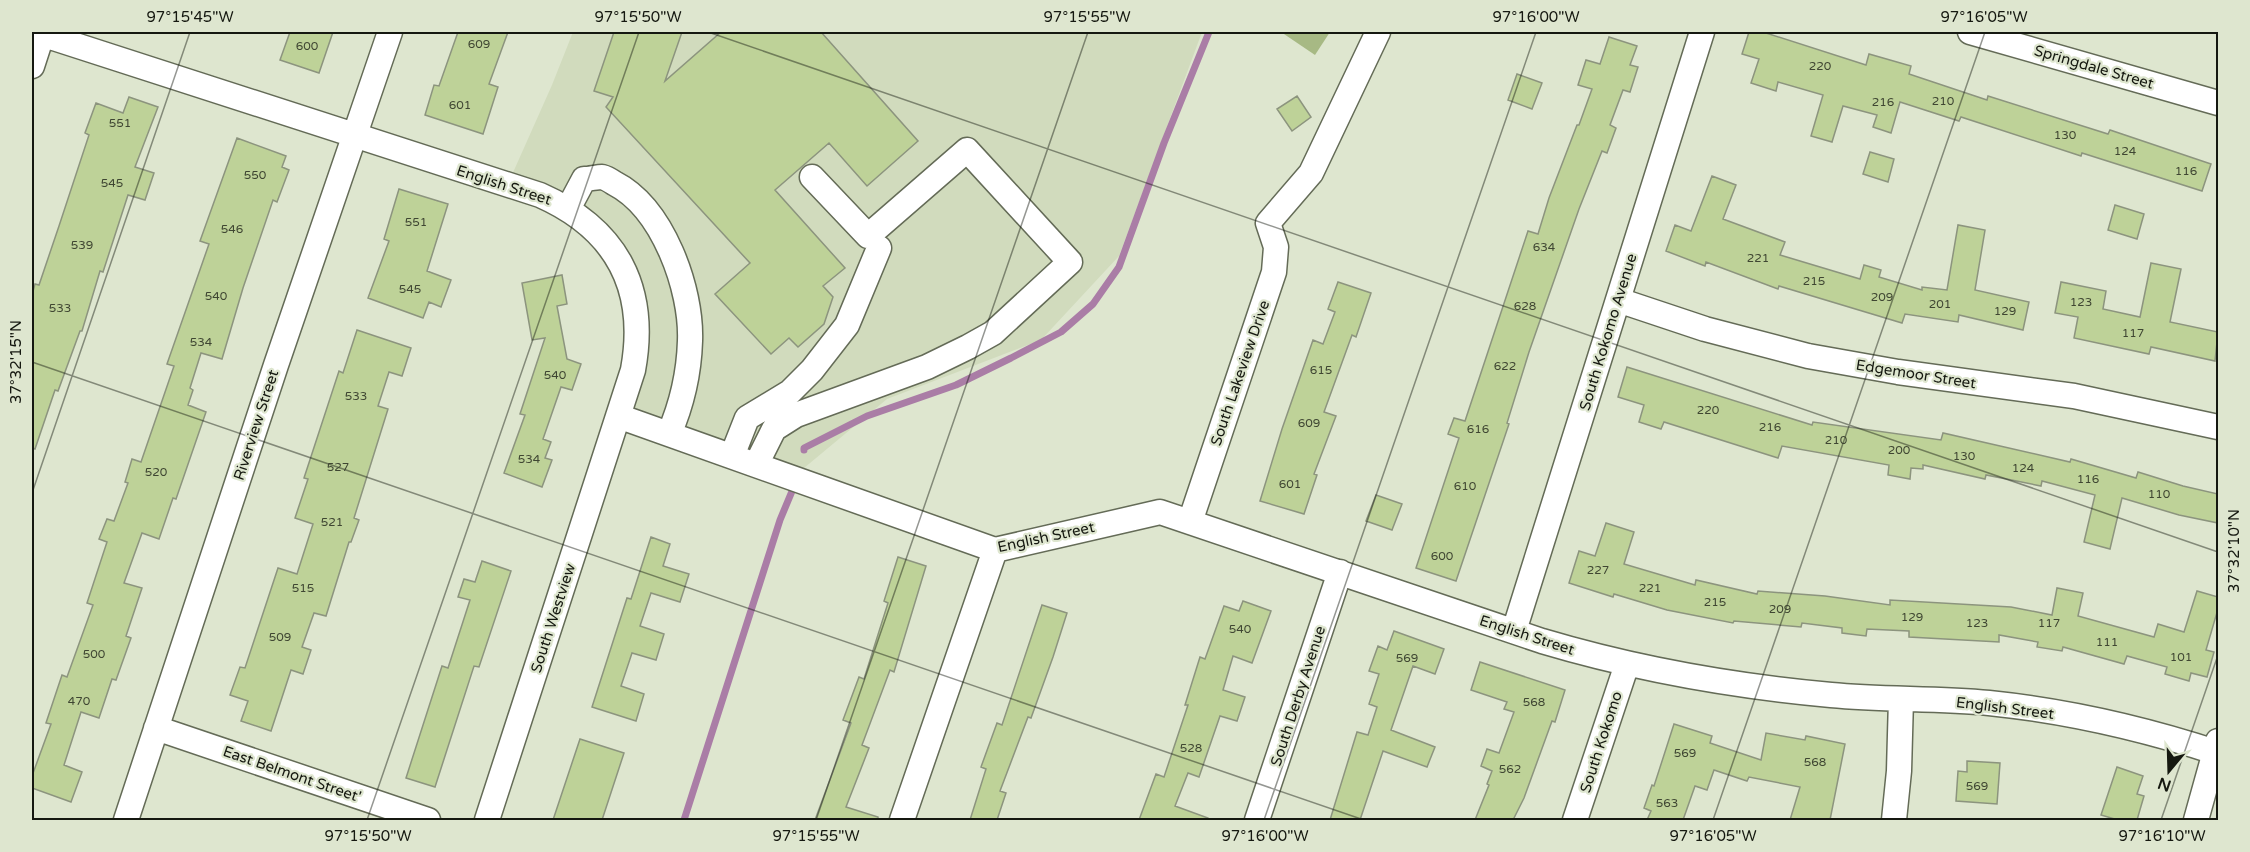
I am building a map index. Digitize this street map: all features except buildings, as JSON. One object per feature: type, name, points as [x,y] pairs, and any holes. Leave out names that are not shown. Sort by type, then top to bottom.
[{"type":"street","name":"English Street","points":[[40,32],[540,195],[568,209],[588,222],[607,242],[632,292],[637,319],[638,347],[618,416],[995,550],[1160,512],[1514,632],[1598,658],[1695,678],[1764,688],[1833,695],[1989,703],[2048,712],[2217,749]]},
{"type":"street","points":[[32,66],[40,32]]},
{"type":"street","name":"Riverview Street","points":[[126,820],[276,365],[390,32]]},
{"type":"street","name":"South Lakeview Drive","points":[[1190,522],[1274,272],[1276,247],[1268,223],[1311,173],[1378,32]]},
{"type":"street","name":"South Kokomo Avenue","points":[[1514,632],[1702,32]]},
{"type":"street","name":"Springdale Street","points":[[1970,32],[2218,103]]},
{"type":"street","points":[[756,465],[774,429],[796,415],[927,367],[993,333],[1070,262],[967,150],[868,236],[812,177]]},
{"type":"street","points":[[568,209],[584,179],[603,177],[628,190],[655,222],[676,262],[687,300],[691,339],[688,373],[680,409],[669,434]]},
{"type":"street","points":[[732,456],[747,418],[790,392],[812,370],[847,326],[879,248]]},
{"type":"street","name":"Edgemoor Street","points":[[1618,300],[1706,329],[1808,356],[1898,372],[2074,396],[2218,427]]},
{"type":"street","name":"South Westview","points":[[487,820],[618,416]]},
{"type":"street","points":[[902,820],[995,550]]},
{"type":"street","name":"South Derby Avenue","points":[[1257,820],[1340,572]]},
{"type":"street","name":"South Kokomo","points":[[1575,820],[1627,664]]},
{"type":"street","points":[[1894,820],[1899,771],[1901,699]]},
{"type":"street","name":"East Belmont Street'","points":[[156,728],[428,820]]},
{"type":"street","points":[[2196,820],[2217,749]]},
{"type":"shaded area","points":[[573,32],[1202,32],[1119,256],[1041,340],[887,399],[792,478],[618,416],[638,347],[607,242],[507,186]]},
{"type":"green space","points":[[1281,32],[1330,32],[1315,55]]},
{"type":"waterway","points":[[804,450],[867,416],[956,385],[1011,358],[1061,332],[1093,304],[1119,267],[1164,143],[1209,32]]},
{"type":"waterway","points":[[684,820],[780,520],[795,484]]}]
